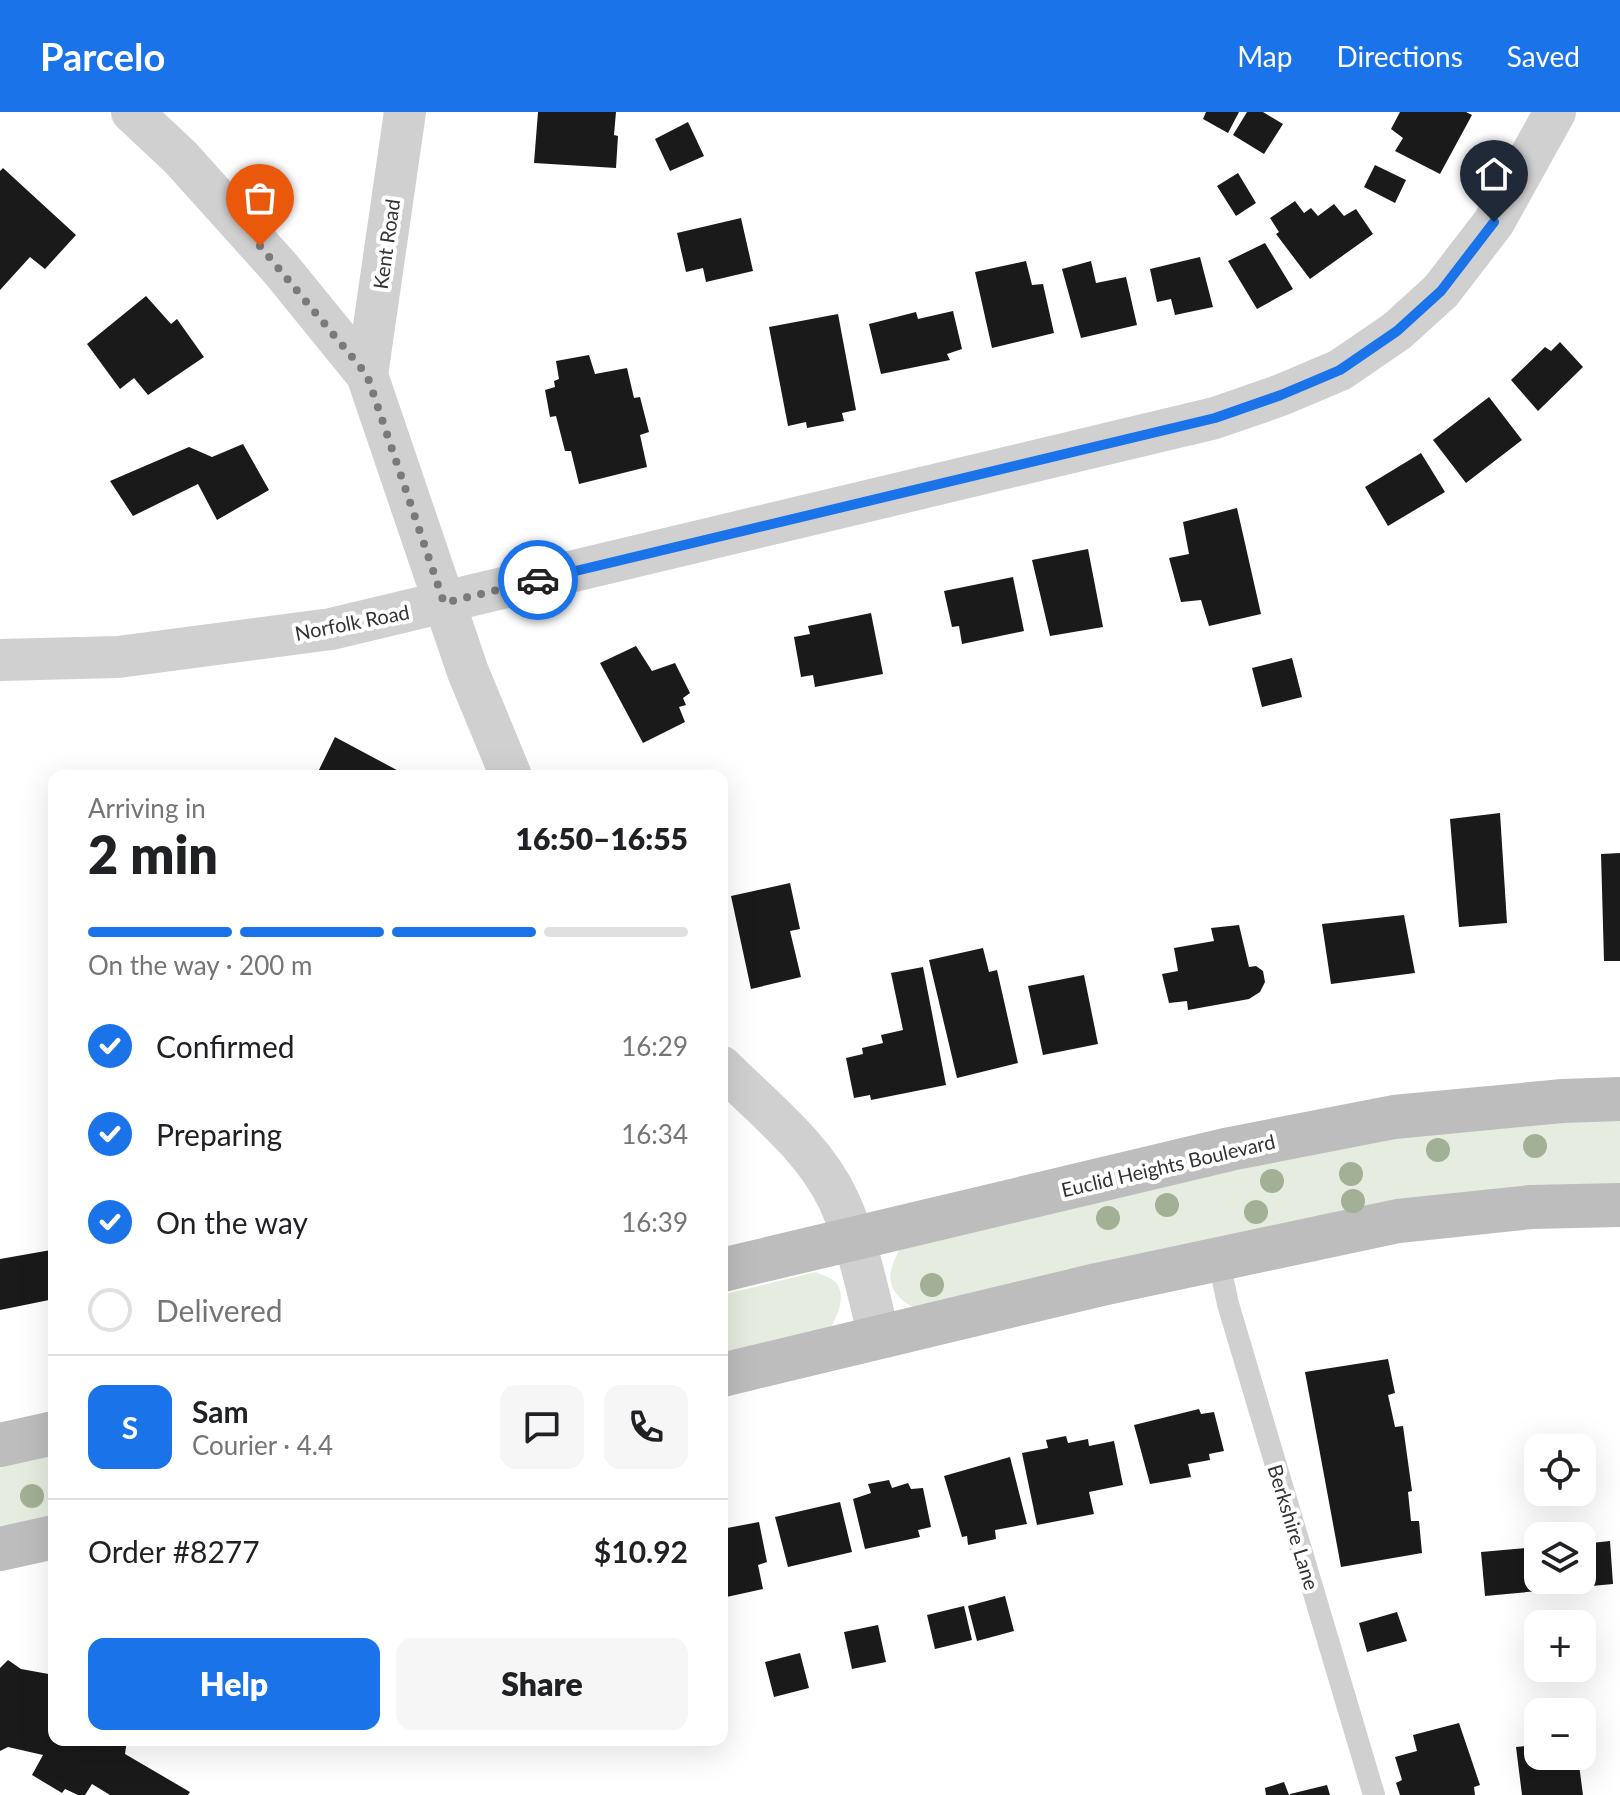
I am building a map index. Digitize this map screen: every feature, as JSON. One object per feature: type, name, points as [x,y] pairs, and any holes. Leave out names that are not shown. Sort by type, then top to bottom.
[{"type":"main road","name":"Euclid Heights Boulevard","points":[[728,1269],[1230,1149],[1394,1117],[1563,1101],[1620,1099]]},
{"type":"main road","points":[[728,1374],[1218,1257],[1412,1219],[1531,1207],[1620,1205]]},
{"type":"main road","points":[[0,1445],[48,1434]]},
{"type":"main road","points":[[0,1549],[48,1538]]},
{"type":"street","points":[[132,112],[181,158],[280,268],[367,375],[444,603],[508,770]]},
{"type":"street","name":"Kent Road","points":[[367,375],[405,112]]},
{"type":"street","name":"Norfolk Road","points":[[0,660],[118,657],[331,629],[1215,418],[1281,395],[1340,370],[1397,331],[1441,291],[1494,222],[1555,112]]},
{"type":"street","points":[[728,1073],[786,1129],[816,1164],[838,1200],[853,1238],[879,1337]]},
{"type":"lane","name":"Berkshire Lane","points":[[1218,1257],[1228,1304],[1374,1795]]},
{"type":"shaded area","points":[[1620,1118],[1620,1188],[916,1309],[899,1297],[891,1284],[892,1268],[900,1249],[1244,1165],[1406,1137]]},
{"type":"shaded area","points":[[816,1272],[834,1281],[841,1292],[841,1299],[829,1331],[728,1356],[728,1294]]},
{"type":"shaded area","points":[[48,1455],[48,1519],[0,1530],[0,1467]]},
{"type":"building","points":[[538,112],[616,112],[616,168],[534,163]]},
{"type":"building","points":[[1206,112],[1239,112],[1228,133],[1203,119]]},
{"type":"building","points":[[1247,112],[1263,112],[1283,124],[1264,154],[1233,135]]},
{"type":"building","points":[[1400,112],[1466,112],[1472,115],[1440,174],[1395,151],[1403,138],[1391,129]]},
{"type":"building","points":[[688,122],[704,156],[670,171],[655,139]]},
{"type":"building","points":[[1375,165],[1406,180],[1395,203],[1364,187]]},
{"type":"building","points":[[3,168],[76,235],[45,269],[30,257],[0,290],[0,171]]},
{"type":"building","points":[[1238,173],[1256,203],[1236,216],[1217,186]]},
{"type":"building","points":[[1295,201],[1304,213],[1311,208],[1318,216],[1334,204],[1344,216],[1356,209],[1373,234],[1310,279],[1276,234],[1279,232],[1270,218]]},
{"type":"building","points":[[741,218],[753,271],[706,282],[703,268],[686,272],[677,233]]},
{"type":"building","points":[[1265,243],[1293,289],[1257,309],[1228,261]]},
{"type":"building","points":[[1200,257],[1213,307],[1175,315],[1171,299],[1157,302],[1150,269]]},
{"type":"building","points":[[1026,261],[1032,285],[1043,284],[1054,333],[992,348],[975,272]]},
{"type":"building","points":[[1091,261],[1096,283],[1126,277],[1137,325],[1081,338],[1062,269]]},
{"type":"building","points":[[146,296],[171,324],[177,319],[204,357],[148,395],[134,378],[120,389],[87,344]]},
{"type":"building","points":[[953,311],[962,349],[947,354],[950,360],[881,374],[869,324],[916,312],[918,319]]},
{"type":"building","points":[[838,314],[856,410],[842,413],[844,421],[807,428],[806,422],[788,426],[769,327]]},
{"type":"building","points":[[1560,342],[1583,367],[1538,411],[1511,380],[1545,347],[1551,351]]},
{"type":"building","points":[[589,355],[595,374],[627,368],[634,398],[640,397],[649,432],[640,435],[647,467],[579,484],[571,451],[565,451],[556,416],[550,417],[545,390],[555,387],[554,381],[559,379],[556,361]]},
{"type":"building","points":[[1489,397],[1522,440],[1466,483],[1433,440]]},
{"type":"building","points":[[243,444],[269,490],[217,520],[198,484],[133,516],[110,481],[189,447],[212,457]]},
{"type":"building","points":[[1421,453],[1445,492],[1388,526],[1365,487]]},
{"type":"building","points":[[1237,508],[1261,614],[1209,626],[1201,600],[1181,602],[1169,558],[1189,554],[1183,522]]},
{"type":"building","points":[[1088,549],[1103,627],[1050,636],[1032,560]]},
{"type":"building","points":[[1013,577],[1024,631],[962,644],[959,626],[952,627],[944,591]]},
{"type":"building","points":[[871,613],[883,674],[815,687],[813,675],[801,677],[794,637],[810,634],[808,626]]},
{"type":"building","points":[[636,646],[652,671],[675,663],[690,693],[683,698],[686,705],[679,707],[685,722],[643,743],[600,663]]},
{"type":"building","points":[[1292,658],[1302,697],[1262,707],[1252,668]]},
{"type":"building","points":[[335,737],[397,770],[319,770]]},
{"type":"building","points":[[1500,813],[1507,923],[1459,927],[1450,819]]},
{"type":"building","points":[[1620,853],[1620,961],[1604,961],[1601,854]]},
{"type":"building","points":[[790,883],[800,929],[790,931],[801,977],[751,989],[731,896]]},
{"type":"building","points":[[1404,915],[1415,973],[1331,984],[1322,924]]},
{"type":"building","points":[[1239,925],[1249,967],[1256,966],[1263,971],[1265,982],[1260,992],[1249,999],[1188,1010],[1187,1001],[1169,1003],[1162,974],[1178,971],[1174,948],[1214,941],[1211,928]]},
{"type":"building","points":[[983,948],[989,972],[997,970],[1018,1063],[957,1078],[929,960]]},
{"type":"building","points":[[923,967],[946,1085],[871,1100],[870,1095],[854,1098],[846,1058],[863,1054],[862,1048],[883,1043],[881,1035],[903,1030],[891,973]]},
{"type":"building","points":[[1084,975],[1098,1044],[1043,1055],[1028,986]]},
{"type":"building","points":[[48,1251],[48,1300],[0,1310],[0,1259]]},
{"type":"building","points":[[1388,1359],[1395,1393],[1388,1395],[1395,1427],[1403,1426],[1412,1491],[1408,1492],[1411,1521],[1419,1521],[1422,1553],[1341,1567],[1305,1372]]},
{"type":"building","points":[[1199,1409],[1201,1414],[1214,1412],[1224,1451],[1209,1454],[1210,1460],[1188,1464],[1191,1477],[1150,1484],[1134,1425]]},
{"type":"building","points":[[1066,1436],[1068,1443],[1088,1439],[1089,1446],[1114,1441],[1123,1485],[1089,1492],[1094,1514],[1037,1525],[1022,1453],[1048,1448],[1046,1440]]},
{"type":"building","points":[[1010,1457],[1027,1524],[995,1530],[996,1539],[968,1545],[967,1536],[962,1537],[944,1476]]},
{"type":"building","points":[[889,1480],[892,1488],[908,1483],[911,1489],[923,1488],[931,1527],[918,1530],[920,1537],[865,1549],[853,1499],[871,1493],[868,1484]]},
{"type":"building","points":[[840,1502],[852,1552],[788,1567],[775,1517]]},
{"type":"building","points":[[759,1522],[767,1562],[758,1565],[763,1589],[728,1597],[728,1528]]},
{"type":"building","points":[[1610,1541],[1613,1584],[1596,1586],[1596,1542]]},
{"type":"building","points":[[1524,1548],[1524,1592],[1485,1596],[1481,1552]]},
{"type":"building","points":[[1005,1596],[1014,1631],[977,1641],[968,1606]]},
{"type":"building","points":[[964,1606],[972,1640],[935,1649],[927,1615]]},
{"type":"building","points":[[1397,1612],[1407,1641],[1367,1652],[1359,1623]]},
{"type":"building","points":[[878,1625],[886,1662],[852,1669],[844,1632]]},
{"type":"building","points":[[800,1653],[809,1688],[774,1697],[765,1662]]},
{"type":"building","points":[[8,1660],[21,1669],[48,1674],[48,1746],[126,1746],[125,1754],[190,1792],[188,1795],[110,1795],[92,1784],[85,1795],[78,1795],[65,1789],[62,1793],[32,1775],[43,1755],[8,1747],[0,1751],[0,1668]]},
{"type":"building","points":[[1459,1723],[1480,1785],[1474,1787],[1475,1795],[1400,1795],[1396,1783],[1402,1780],[1395,1757],[1417,1751],[1413,1735]]},
{"type":"building","points":[[1524,1746],[1524,1770],[1580,1770],[1583,1795],[1522,1795],[1516,1747]]},
{"type":"building","points":[[1284,1782],[1289,1795],[1266,1795],[1265,1788]]},
{"type":"building","points":[[1327,1785],[1330,1795],[1290,1795],[1290,1794]]},
{"type":"way so far","points":[[260,246],[367,375],[444,603],[538,580]]},
{"type":"route","points":[[538,580],[1215,418],[1281,395],[1340,370],[1397,331],[1441,291],[1494,222]]}]
